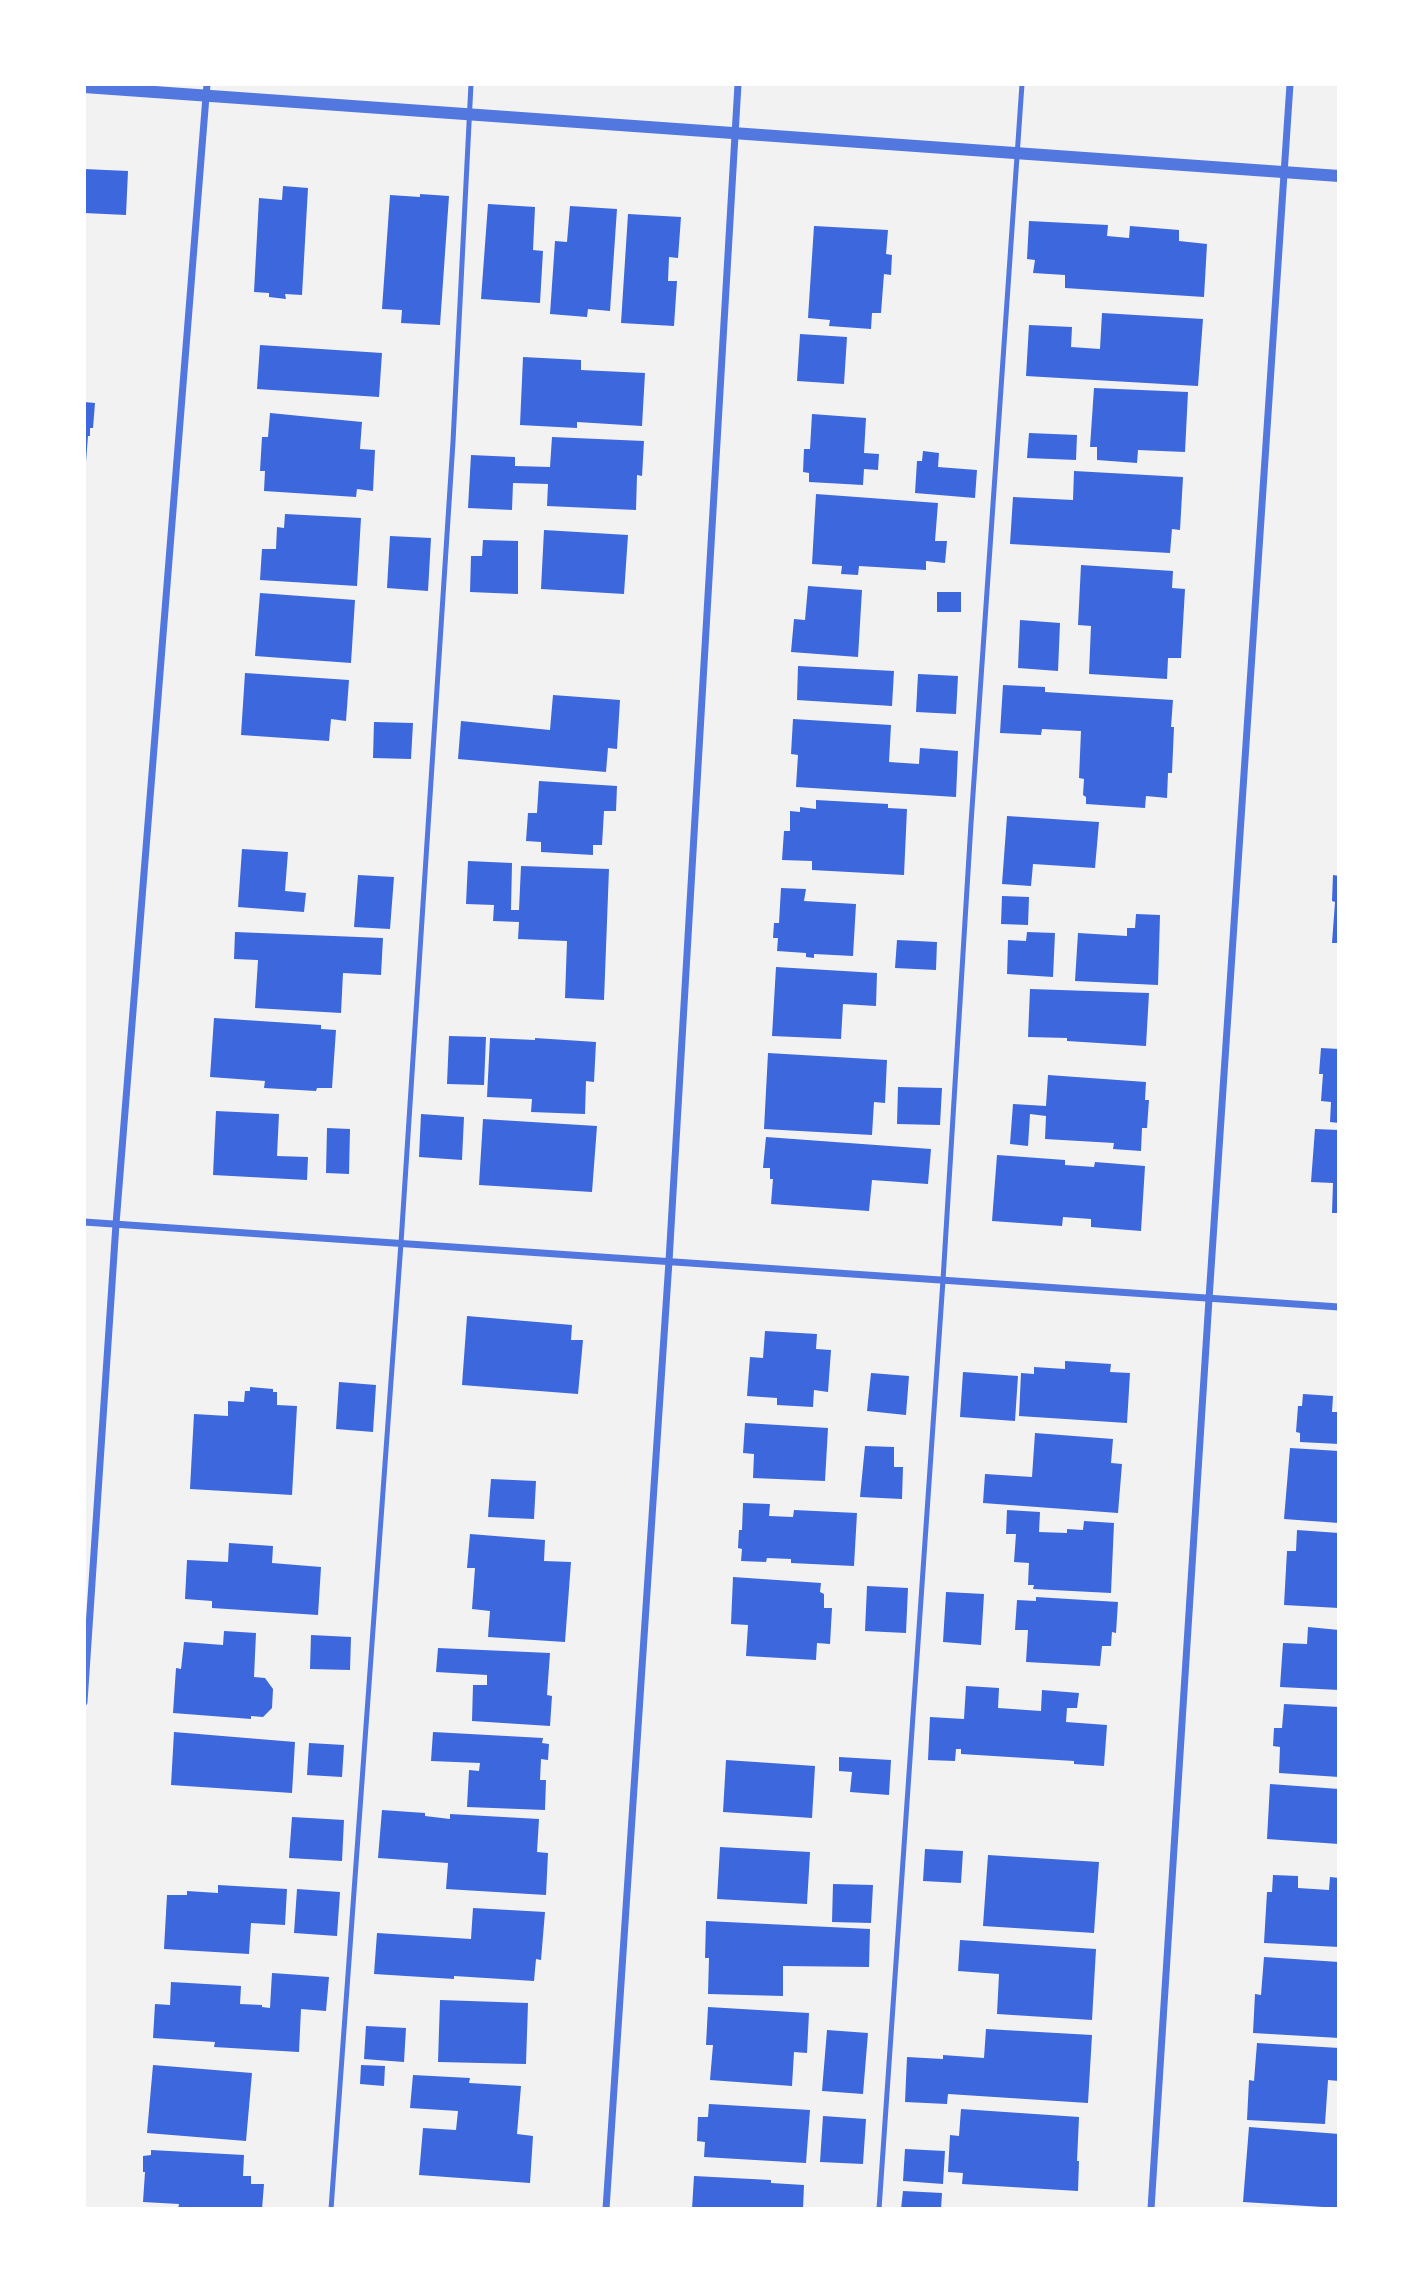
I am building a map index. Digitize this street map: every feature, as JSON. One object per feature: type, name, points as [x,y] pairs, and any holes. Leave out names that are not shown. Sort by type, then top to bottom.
[{"type":"street","points":[[606,2209],[669,1261],[738,84]]},
{"type":"street","points":[[1151,2209],[1290,84]]},
{"type":"street","points":[[84,87],[207,90],[469,114],[1339,176]]},
{"type":"street","points":[[84,1702],[116,1224],[207,90]]},
{"type":"street","points":[[84,1222],[1339,1307]]},
{"type":"lane","points":[[331,2209],[401,1243],[453,442],[471,84]]},
{"type":"lane","points":[[879,2209],[1022,84]]},
{"type":"building","points":[[84,169],[128,171],[126,215],[84,213]]},
{"type":"building","points":[[283,186],[308,188],[302,295],[285,294],[286,299],[269,297],[269,293],[254,292],[259,198],[282,200]]},
{"type":"building","points":[[420,194],[449,196],[440,325],[401,323],[402,310],[382,309],[390,195],[420,197]]},
{"type":"building","points":[[488,204],[535,207],[533,250],[543,251],[540,303],[481,299]]},
{"type":"building","points":[[570,206],[617,209],[610,311],[588,309],[587,317],[550,314],[555,241],[567,242]]},
{"type":"building","points":[[628,214],[681,217],[678,258],[669,257],[668,281],[677,281],[674,326],[621,323]]},
{"type":"building","points":[[1029,221],[1108,225],[1107,236],[1129,238],[1130,226],[1179,230],[1179,241],[1207,244],[1204,297],[1065,288],[1065,275],[1033,273],[1035,260],[1027,259]]},
{"type":"building","points":[[814,226],[888,230],[886,254],[892,255],[891,275],[884,274],[881,313],[872,313],[871,329],[829,326],[830,320],[808,318]]},
{"type":"building","points":[[1102,313],[1203,319],[1198,386],[1026,376],[1029,325],[1072,327],[1071,347],[1100,349]]},
{"type":"building","points":[[800,334],[847,337],[844,384],[797,381]]},
{"type":"building","points":[[260,345],[382,353],[379,397],[257,389]]},
{"type":"building","points":[[523,357],[581,360],[581,370],[645,373],[642,426],[577,422],[577,428],[520,425]]},
{"type":"building","points":[[1094,388],[1188,392],[1185,452],[1138,450],[1137,463],[1097,460],[1097,447],[1090,447]]},
{"type":"building","points":[[84,402],[95,403],[86,462],[84,462]]},
{"type":"building","points":[[270,413],[362,422],[360,449],[375,450],[373,491],[357,489],[356,497],[264,491],[265,471],[260,471],[262,437],[268,437]]},
{"type":"building","points":[[812,414],[866,418],[864,453],[879,454],[878,470],[864,469],[863,485],[809,482],[809,473],[803,472],[804,449],[810,449]]},
{"type":"building","points":[[1029,433],[1077,435],[1076,460],[1027,458]]},
{"type":"building","points":[[552,437],[644,441],[642,476],[637,475],[636,510],[547,506],[548,484],[513,483],[512,510],[468,508],[471,455],[515,457],[515,466],[550,467]]},
{"type":"building","points":[[923,451],[939,453],[938,467],[977,470],[975,498],[915,493],[917,461],[922,461]]},
{"type":"building","points":[[1074,471],[1183,477],[1180,530],[1172,529],[1170,553],[1010,544],[1013,497],[1073,500]]},
{"type":"building","points":[[816,494],[938,503],[935,541],[947,541],[945,563],[926,561],[926,570],[859,566],[858,575],[841,574],[842,566],[812,564]]},
{"type":"building","points":[[285,514],[361,518],[357,586],[260,580],[262,549],[276,549],[277,527],[284,528]]},
{"type":"building","points":[[544,530],[628,535],[624,594],[541,589]]},
{"type":"building","points":[[390,536],[431,538],[428,591],[387,588]]},
{"type":"building","points":[[483,540],[518,541],[518,594],[470,592],[471,556],[482,556]]},
{"type":"building","points":[[1081,565],[1173,571],[1172,588],[1185,589],[1181,658],[1168,658],[1167,679],[1089,674],[1091,626],[1078,625]]},
{"type":"building","points":[[808,586],[862,590],[858,657],[791,652],[794,619],[805,620]]},
{"type":"building","points":[[937,592],[961,592],[961,612],[937,612]]},
{"type":"building","points":[[260,593],[355,600],[351,663],[255,656]]},
{"type":"building","points":[[1020,620],[1060,623],[1058,671],[1018,668]]},
{"type":"building","points":[[798,666],[894,671],[892,706],[797,700]]},
{"type":"building","points":[[245,673],[349,680],[346,721],[331,719],[329,741],[241,735]]},
{"type":"building","points":[[918,674],[958,676],[956,714],[916,712]]},
{"type":"building","points":[[1003,685],[1045,687],[1045,692],[1173,700],[1172,773],[1168,773],[1167,798],[1146,796],[1145,808],[1086,804],[1086,797],[1083,795],[1084,779],[1079,778],[1081,731],[1042,729],[1041,735],[1000,733]]},
{"type":"building","points":[[553,695],[620,700],[617,749],[608,748],[606,772],[458,759],[461,721],[550,730]]},
{"type":"building","points":[[793,719],[891,725],[889,762],[919,764],[920,748],[958,751],[956,797],[796,787],[798,755],[791,754]]},
{"type":"building","points":[[374,722],[413,723],[411,759],[373,758]]},
{"type":"building","points":[[539,781],[617,786],[616,811],[604,811],[602,845],[593,845],[593,855],[541,852],[541,842],[526,841],[528,813],[537,813]]},
{"type":"building","points":[[816,800],[888,804],[888,808],[907,809],[904,875],[812,870],[812,861],[782,860],[784,831],[790,831],[790,811],[800,812],[800,807],[816,809]]},
{"type":"building","points":[[1007,816],[1099,822],[1095,868],[1033,864],[1031,886],[1002,884]]},
{"type":"building","points":[[242,849],[288,852],[285,891],[306,893],[304,912],[238,907]]},
{"type":"building","points":[[468,861],[512,863],[511,910],[519,910],[521,866],[609,869],[604,1000],[565,998],[567,941],[518,939],[519,922],[493,921],[494,905],[466,904]]},
{"type":"building","points":[[358,875],[394,877],[390,929],[354,927]]},
{"type":"building","points":[[1333,875],[1339,876],[1339,943],[1332,943],[1335,902],[1332,901]]},
{"type":"building","points":[[781,888],[806,889],[804,901],[856,904],[853,956],[814,954],[814,958],[806,957],[806,953],[777,951],[778,938],[773,938],[774,923],[779,923]]},
{"type":"building","points":[[1002,896],[1029,897],[1028,925],[1001,924]]},
{"type":"building","points":[[1136,914],[1160,915],[1158,985],[1075,981],[1078,933],[1127,936],[1127,928],[1135,928]]},
{"type":"building","points":[[235,932],[383,938],[381,975],[343,973],[341,1013],[255,1008],[258,960],[234,959]]},
{"type":"building","points":[[1027,932],[1055,933],[1053,977],[1007,974],[1008,940],[1026,941]]},
{"type":"building","points":[[897,940],[937,942],[936,970],[895,968]]},
{"type":"building","points":[[776,967],[877,973],[876,1006],[843,1004],[841,1039],[772,1036]]},
{"type":"building","points":[[1030,989],[1149,993],[1146,1046],[1028,1037]]},
{"type":"building","points":[[214,1018],[321,1025],[321,1029],[336,1030],[332,1088],[317,1088],[316,1091],[264,1088],[265,1081],[210,1077]]},
{"type":"building","points":[[449,1036],[486,1037],[484,1085],[447,1084]]},
{"type":"building","points":[[490,1038],[596,1042],[594,1082],[586,1081],[585,1114],[531,1112],[532,1099],[487,1097]]},
{"type":"building","points":[[1321,1048],[1339,1049],[1339,1123],[1330,1122],[1331,1102],[1321,1101]]},
{"type":"building","points":[[768,1053],[887,1060],[885,1103],[874,1102],[872,1135],[764,1129]]},
{"type":"building","points":[[1048,1075],[1146,1082],[1145,1100],[1149,1100],[1147,1128],[1142,1128],[1141,1151],[1113,1149],[1114,1143],[1045,1139],[1046,1116],[1030,1114],[1028,1146],[1010,1144],[1013,1104],[1046,1106]]},
{"type":"building","points":[[898,1087],[942,1088],[940,1125],[897,1124]]},
{"type":"building","points":[[216,1111],[279,1114],[277,1156],[308,1157],[307,1180],[213,1175]]},
{"type":"building","points":[[421,1114],[464,1117],[462,1160],[419,1157]]},
{"type":"building","points":[[483,1119],[597,1126],[592,1192],[479,1185]]},
{"type":"building","points":[[327,1128],[350,1129],[349,1174],[326,1173]]},
{"type":"building","points":[[1315,1129],[1339,1130],[1339,1213],[1332,1213],[1333,1183],[1311,1182]]},
{"type":"building","points":[[766,1137],[931,1149],[928,1184],[872,1180],[869,1211],[771,1204],[773,1179],[770,1179],[770,1168],[763,1168]]},
{"type":"building","points":[[997,1155],[1065,1160],[1065,1165],[1094,1167],[1095,1162],[1145,1166],[1141,1231],[1091,1227],[1091,1219],[1063,1217],[1062,1226],[992,1221]]},
{"type":"building","points":[[467,1316],[572,1325],[571,1340],[583,1340],[578,1394],[462,1385]]},
{"type":"building","points":[[765,1331],[817,1334],[816,1349],[831,1350],[828,1392],[814,1390],[813,1407],[777,1405],[777,1398],[747,1396],[750,1357],[763,1358]]},
{"type":"building","points":[[1065,1361],[1111,1364],[1110,1372],[1130,1373],[1127,1423],[1019,1416],[1021,1373],[1034,1374],[1034,1367],[1065,1369]]},
{"type":"building","points":[[963,1372],[1018,1376],[1015,1421],[960,1417]]},
{"type":"building","points":[[871,1373],[909,1376],[906,1415],[867,1411]]},
{"type":"building","points":[[339,1382],[376,1385],[373,1432],[336,1429]]},
{"type":"building","points":[[250,1387],[273,1389],[273,1392],[277,1392],[277,1405],[297,1406],[292,1495],[190,1489],[194,1414],[228,1416],[228,1401],[244,1402],[245,1391],[250,1391]]},
{"type":"building","points":[[1303,1394],[1333,1396],[1332,1412],[1339,1412],[1339,1444],[1300,1442],[1300,1433],[1296,1432],[1298,1406],[1302,1406]]},
{"type":"building","points":[[745,1423],[828,1428],[825,1481],[753,1478],[754,1454],[743,1453]]},
{"type":"building","points":[[1035,1433],[1113,1439],[1111,1463],[1122,1464],[1118,1513],[983,1503],[985,1474],[1032,1477]]},
{"type":"building","points":[[865,1446],[894,1447],[894,1467],[903,1467],[902,1499],[860,1497]]},
{"type":"building","points":[[1290,1448],[1339,1451],[1339,1523],[1284,1519]]},
{"type":"building","points":[[491,1479],[536,1481],[534,1519],[488,1517]]},
{"type":"building","points":[[743,1503],[770,1504],[769,1516],[793,1517],[794,1510],[857,1513],[854,1566],[791,1563],[791,1559],[741,1561],[742,1549],[738,1548]]},
{"type":"building","points":[[1007,1510],[1040,1512],[1039,1532],[1067,1533],[1067,1529],[1083,1530],[1084,1521],[1114,1523],[1111,1593],[1033,1589],[1034,1585],[1028,1585],[1029,1563],[1014,1562],[1016,1534],[1006,1534]]},
{"type":"building","points":[[1297,1530],[1339,1533],[1339,1608],[1284,1605],[1287,1551],[1296,1551]]},
{"type":"building","points":[[470,1534],[545,1540],[544,1561],[571,1562],[565,1642],[488,1637],[490,1611],[472,1609],[475,1568],[467,1568]]},
{"type":"building","points":[[229,1543],[273,1546],[272,1563],[321,1567],[318,1615],[212,1608],[212,1601],[185,1599],[187,1560],[228,1562]]},
{"type":"building","points":[[733,1577],[821,1583],[824,1608],[832,1608],[830,1644],[817,1643],[816,1660],[746,1656],[748,1625],[731,1624]]},
{"type":"building","points":[[867,1586],[908,1588],[906,1633],[865,1631]]},
{"type":"building","points":[[946,1592],[984,1594],[981,1645],[943,1642]]},
{"type":"building","points":[[1036,1597],[1118,1602],[1116,1633],[1112,1632],[1111,1646],[1102,1646],[1100,1666],[1026,1662],[1028,1630],[1015,1630],[1017,1600],[1036,1601]]},
{"type":"building","points":[[1308,1627],[1339,1630],[1339,1690],[1280,1687],[1283,1643],[1307,1644]]},
{"type":"building","points":[[224,1631],[256,1633],[254,1677],[265,1678],[273,1689],[272,1708],[263,1717],[251,1716],[251,1719],[173,1713],[176,1668],[181,1669],[184,1642],[223,1645]]},
{"type":"building","points":[[311,1635],[351,1637],[350,1670],[310,1669]]},
{"type":"building","points":[[438,1648],[550,1653],[547,1695],[552,1696],[550,1726],[472,1721],[473,1685],[487,1685],[487,1675],[436,1672]]},
{"type":"building","points":[[966,1686],[999,1688],[998,1708],[1041,1711],[1042,1690],[1079,1693],[1077,1708],[1067,1708],[1066,1722],[1107,1725],[1104,1766],[1074,1764],[1074,1761],[961,1754],[961,1749],[956,1749],[955,1761],[928,1760],[930,1717],[964,1719]]},
{"type":"building","points":[[1284,1704],[1339,1707],[1339,1777],[1279,1773],[1280,1747],[1273,1746],[1274,1728],[1282,1728]]},
{"type":"building","points":[[174,1732],[295,1742],[292,1793],[171,1785]]},
{"type":"building","points":[[433,1732],[543,1738],[542,1743],[549,1744],[548,1760],[541,1759],[540,1780],[546,1780],[545,1810],[467,1807],[469,1770],[479,1771],[480,1763],[431,1761]]},
{"type":"building","points":[[309,1743],[344,1745],[342,1777],[307,1775]]},
{"type":"building","points":[[839,1757],[891,1760],[889,1795],[850,1792],[852,1772],[839,1771]]},
{"type":"building","points":[[726,1760],[815,1766],[812,1818],[723,1812]]},
{"type":"building","points":[[1270,1784],[1339,1789],[1339,1844],[1267,1839]]},
{"type":"building","points":[[382,1810],[425,1813],[425,1816],[450,1819],[450,1814],[539,1819],[537,1852],[548,1853],[546,1895],[446,1889],[448,1863],[378,1858]]},
{"type":"building","points":[[292,1817],[344,1820],[342,1861],[289,1858]]},
{"type":"building","points":[[720,1847],[810,1852],[807,1904],[717,1899]]},
{"type":"building","points":[[925,1849],[963,1851],[961,1883],[923,1881]]},
{"type":"building","points":[[988,1855],[1099,1862],[1094,1933],[983,1926]]},
{"type":"building","points":[[1273,1875],[1298,1876],[1298,1888],[1329,1890],[1330,1877],[1339,1878],[1339,1947],[1264,1943],[1267,1892],[1272,1892]]},
{"type":"building","points":[[833,1884],[873,1885],[871,1923],[832,1922]]},
{"type":"building","points":[[218,1885],[287,1889],[285,1925],[251,1923],[249,1954],[164,1949],[167,1895],[187,1895],[187,1891],[218,1893]]},
{"type":"building","points":[[297,1889],[340,1892],[337,1936],[294,1933]]},
{"type":"building","points":[[473,1908],[545,1912],[541,1960],[536,1959],[534,1981],[374,1974],[377,1933],[471,1939]]},
{"type":"building","points":[[706,1921],[870,1929],[869,1967],[783,1966],[783,1996],[708,1994]]},
{"type":"building","points":[[960,1940],[1096,1949],[1092,2020],[997,2014],[999,1974],[958,1971]]},
{"type":"building","points":[[1264,1957],[1339,1962],[1339,2038],[1253,2033],[1255,1994],[1261,1995]]},
{"type":"building","points":[[272,1973],[329,1977],[326,2011],[301,2009],[299,2052],[214,2047],[215,2042],[153,2038],[155,2004],[170,2005],[171,1982],[241,1986],[240,2004],[270,2008]]},
{"type":"building","points":[[440,2000],[528,2003],[526,2064],[438,2062]]},
{"type":"building","points":[[708,2007],[809,2013],[807,2053],[794,2052],[792,2086],[710,2080],[713,2045],[706,2045]]},
{"type":"building","points":[[366,2026],[406,2028],[404,2062],[364,2059]]},
{"type":"building","points":[[986,2029],[1092,2035],[1088,2103],[948,2094],[947,2104],[905,2102],[907,2057],[943,2059],[943,2055],[984,2058]]},
{"type":"building","points":[[827,2030],[868,2033],[863,2094],[822,2091]]},
{"type":"building","points":[[1257,2043],[1339,2048],[1339,2081],[1328,2080],[1325,2124],[1247,2120],[1249,2080],[1254,2081]]},
{"type":"building","points":[[153,2065],[252,2073],[246,2141],[147,2133]]},
{"type":"building","points":[[361,2065],[385,2066],[384,2086],[360,2084]]},
{"type":"building","points":[[413,2075],[470,2078],[469,2083],[521,2086],[517,2134],[533,2136],[530,2183],[419,2175],[423,2128],[456,2130],[458,2111],[410,2108]]},
{"type":"building","points":[[709,2104],[810,2110],[806,2163],[704,2157],[705,2142],[697,2141],[698,2117],[708,2117]]},
{"type":"building","points":[[961,2109],[1079,2117],[1078,2191],[962,2184],[963,2173],[948,2172],[950,2135],[959,2136]]},
{"type":"building","points":[[823,2116],[866,2119],[863,2164],[820,2162]]},
{"type":"building","points":[[1249,2127],[1339,2134],[1339,2208],[1243,2202]]},
{"type":"building","points":[[905,2149],[945,2151],[943,2184],[903,2181]]},
{"type":"building","points":[[151,2150],[244,2155],[243,2176],[251,2176],[251,2184],[264,2184],[262,2209],[178,2209],[179,2204],[143,2202],[143,2156],[151,2155]]},
{"type":"building","points":[[694,2176],[771,2180],[771,2183],[804,2185],[803,2209],[692,2209]]},
{"type":"building","points":[[903,2191],[942,2193],[941,2209],[901,2209]]}]
